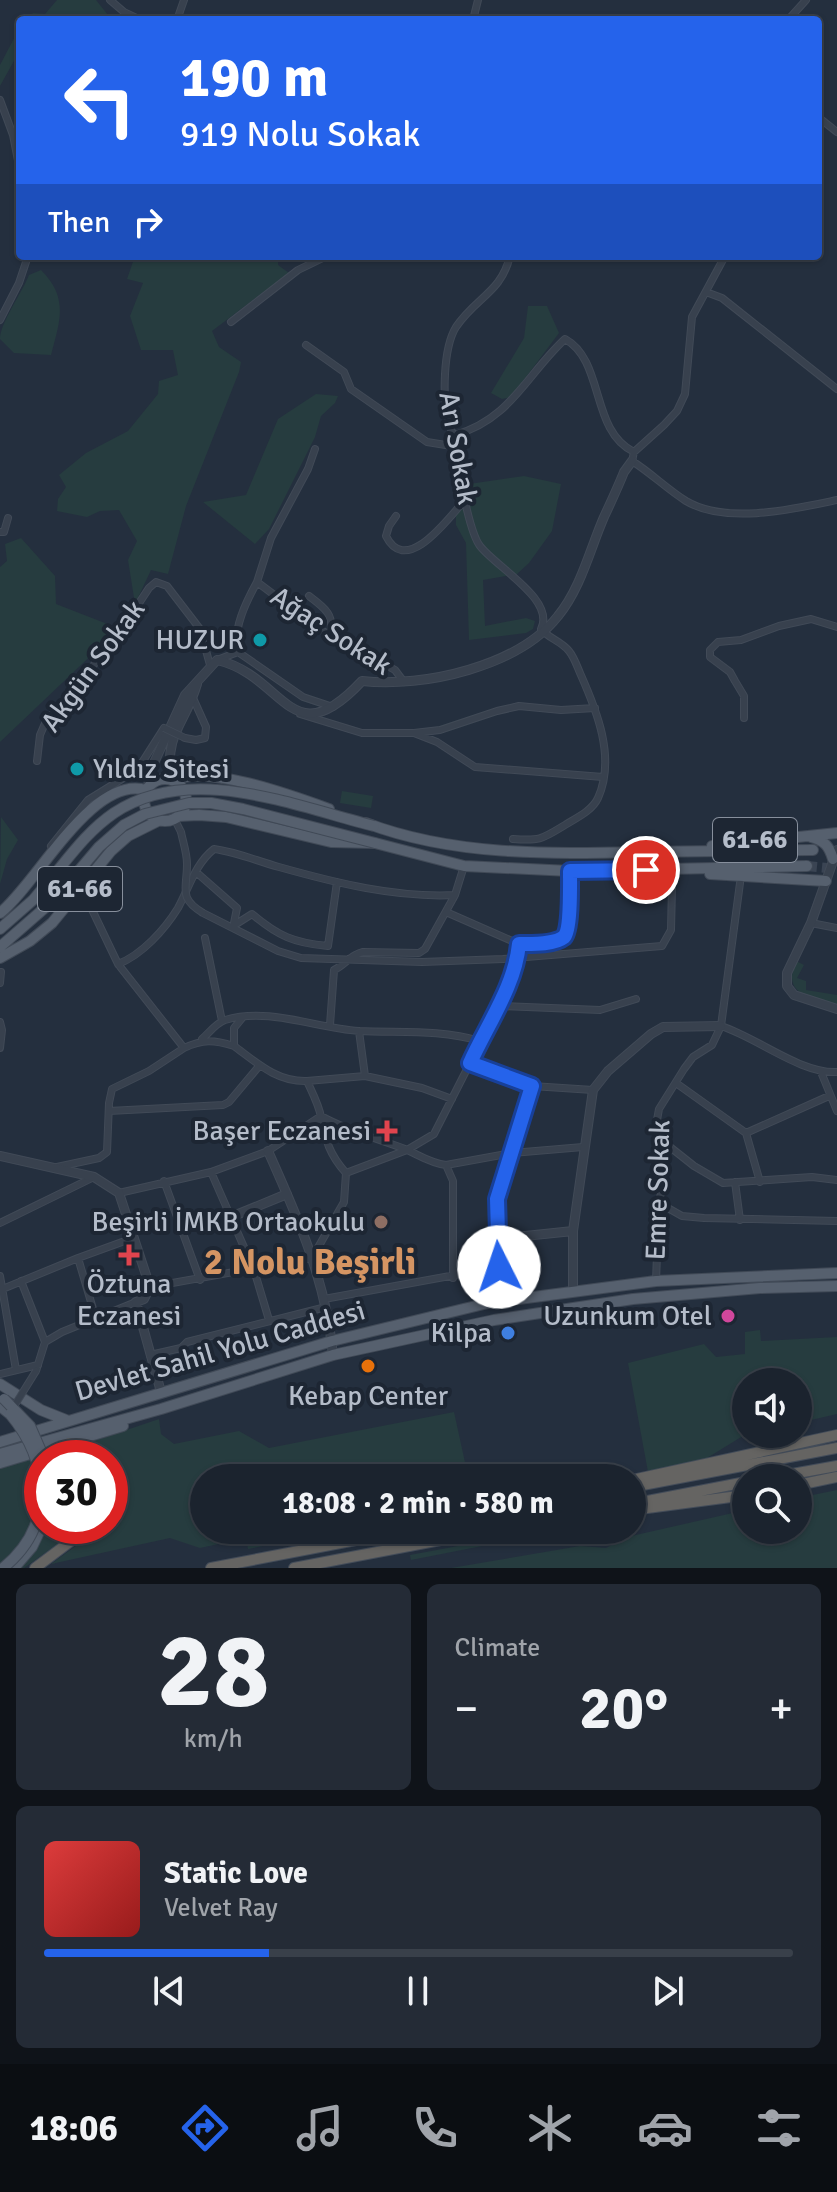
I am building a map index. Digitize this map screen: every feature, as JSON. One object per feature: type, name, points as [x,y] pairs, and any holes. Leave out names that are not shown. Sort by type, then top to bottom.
[{"type":"highway","points":[[646,1477],[837,1435]]},
{"type":"highway","points":[[646,1484],[837,1448]]},
{"type":"highway","points":[[812,1475],[836,1474]]},
{"type":"highway","points":[[812,1481],[836,1474]]},
{"type":"highway","points":[[646,1501],[732,1485]]},
{"type":"highway","points":[[646,1508],[732,1497]]},
{"type":"highway","points":[[35,1568],[67,1544]]},
{"type":"highway","points":[[211,1568],[335,1544]]},
{"type":"highway","points":[[294,1568],[420,1544]]},
{"type":"main road","name":"61-66","points":[[0,913],[38,873],[83,817],[101,802],[119,792],[136,787],[148,788],[160,779],[172,780],[183,775],[228,778],[321,806],[410,838],[464,847],[571,854],[813,850]]},
{"type":"main road","points":[[172,780],[186,795],[184,809],[176,817]]},
{"type":"main road","points":[[148,788],[144,799],[146,809],[160,820]]},
{"type":"main road","name":"61-66","points":[[0,929],[33,900],[88,834],[115,813],[139,800],[187,789],[211,789],[245,793],[374,826]]},
{"type":"main road","name":"61-66","points":[[0,947],[55,899],[99,847],[124,825],[145,814],[189,803],[211,803],[243,809],[464,866],[570,871],[807,866]]},
{"type":"main road","name":"61-66","points":[[0,958],[30,941],[52,923],[111,851],[128,836],[160,820],[199,815],[226,817],[331,842],[375,843]]},
{"type":"main road","name":"61-66","points":[[673,852],[837,833]]},
{"type":"main road","name":"61-66","points":[[808,836],[823,840],[835,854]]},
{"type":"main road","name":"61-66","points":[[672,869],[739,877],[826,881]]},
{"type":"main road","name":"Devlet Sahil Yolu Caddesi","points":[[0,1442],[332,1341],[503,1302],[656,1281],[837,1273]]},
{"type":"main road","name":"Devlet Sahil Yolu Caddesi","points":[[0,1454],[161,1409],[333,1355],[494,1320],[633,1299],[760,1288],[837,1286]]},
{"type":"main road","points":[[0,1384],[41,1410],[68,1421]]},
{"type":"main road","points":[[1,1401],[35,1434],[37,1440]]},
{"type":"main road","points":[[78,1440],[145,1419],[161,1409]]},
{"type":"main road","points":[[3,1568],[17,1555],[32,1531],[41,1489],[36,1455],[12,1411]]},
{"type":"main road","points":[[0,1463],[24,1456]]},
{"type":"main road","points":[[14,1568],[33,1544]]},
{"type":"street","points":[[110,0],[132,16]]},
{"type":"street","points":[[792,16],[806,0]]},
{"type":"street","points":[[0,100],[16,150]]},
{"type":"street","points":[[0,320],[27,260]]},
{"type":"street","points":[[231,322],[298,270],[319,260]]},
{"type":"street","name":"Arı Sokak","points":[[509,260],[500,284],[471,308],[450,340],[445,383],[446,409],[463,465],[464,501],[481,547],[531,594],[544,613],[543,633]]},
{"type":"street","points":[[299,714],[310,714],[343,702],[362,681],[384,683],[444,678],[487,664],[538,639],[559,615],[573,591],[633,457],[677,411],[685,394],[690,325],[698,303],[723,260]]},
{"type":"street","points":[[706,292],[722,298],[837,389]]},
{"type":"street","points":[[455,435],[479,427],[494,417],[520,394],[565,339],[574,344],[595,382],[612,434],[633,457],[687,501],[708,511],[772,513],[837,500]]},
{"type":"street","points":[[306,345],[344,372],[351,389],[427,442],[458,447]]},
{"type":"street","points":[[257,582],[271,538],[308,469],[315,449]]},
{"type":"street","points":[[396,516],[386,536],[390,545],[403,551],[416,549],[464,501]]},
{"type":"street","points":[[0,532],[4,532],[8,518]]},
{"type":"street","name":"Akgün Sokak","points":[[37,761],[40,735],[46,721],[114,641],[156,582],[167,586],[200,629],[214,663]]},
{"type":"street","name":"Ağaç Sokak","points":[[238,652],[235,642],[247,602],[257,582],[300,616],[395,670],[404,682]]},
{"type":"street","points":[[309,596],[327,609],[331,617],[330,635]]},
{"type":"street","points":[[744,718],[744,696],[730,672],[710,657],[710,650],[718,642],[741,640],[779,626],[811,619],[837,627]]},
{"type":"street","points":[[513,839],[539,841],[587,811],[597,800],[603,777],[606,752],[595,708],[570,652],[556,639],[543,633]]},
{"type":"street","points":[[148,788],[148,776],[185,695],[214,663],[238,652],[303,697],[333,707]]},
{"type":"street","points":[[214,663],[229,663],[256,678],[299,714],[362,733],[440,730],[519,706],[561,710],[595,708]]},
{"type":"street","points":[[172,780],[170,745],[197,683]]},
{"type":"street","points":[[51,846],[88,800],[130,774],[143,761],[164,728],[185,738],[205,738],[206,727],[193,698]]},
{"type":"street","points":[[414,733],[437,742],[475,767],[603,777]]},
{"type":"street","points":[[176,817],[187,864],[186,896],[190,905],[278,951],[301,958],[422,962],[662,946],[671,930],[672,886]]},
{"type":"street","points":[[118,964],[145,947],[168,923],[196,872],[214,849],[236,852],[260,862],[337,882],[402,893],[455,895]]},
{"type":"street","points":[[835,854],[811,923],[787,973],[787,986],[794,995],[837,1009]]},
{"type":"street","points":[[330,1025],[334,970],[363,952],[419,953],[425,949],[455,895],[464,866]]},
{"type":"street","points":[[446,912],[519,944],[560,939],[568,931],[570,871]]},
{"type":"street","points":[[196,872],[237,908],[233,926]]},
{"type":"street","points":[[233,926],[252,914],[280,935],[299,944],[328,946],[337,882]]},
{"type":"street","points":[[721,1026],[740,883]]},
{"type":"street","points":[[85,895],[118,964],[184,1048]]},
{"type":"street","points":[[811,923],[837,928]]},
{"type":"street","points":[[205,938],[222,1021]]},
{"type":"street","points":[[346,1173],[407,1150],[434,1134],[499,1006],[519,944]]},
{"type":"street","points":[[0,983],[1,972]]},
{"type":"street","points":[[499,1006],[600,1010],[636,999]]},
{"type":"street","points":[[234,1046],[234,1028],[243,1017]]},
{"type":"street","points":[[57,1167],[99,1158],[107,1152],[112,1089],[202,1039],[222,1021],[271,1017],[359,1031],[457,1034],[480,1041]]},
{"type":"street","points":[[0,1022],[0,1048]]},
{"type":"street","points":[[573,1292],[573,1231],[593,1090],[608,1071],[651,1034],[663,1027],[721,1026],[743,1033],[821,1072],[837,1072]]},
{"type":"street","name":"Emre Sokak","points":[[656,1281],[659,1203],[664,1177],[657,1120],[659,1109],[693,1057],[712,1045],[721,1026]]},
{"type":"street","points":[[359,1031],[365,1076]]},
{"type":"street","points":[[202,1039],[234,1046],[286,1080],[365,1076],[422,1088],[452,1099]]},
{"type":"street","points":[[470,1063],[532,1086],[593,1090]]},
{"type":"street","points":[[109,1111],[223,1105],[260,1065]]},
{"type":"street","points":[[821,1072],[837,1111]]},
{"type":"street","points":[[150,1287],[312,1258],[344,1202],[346,1173],[333,1158],[307,1081]]},
{"type":"street","points":[[676,1083],[746,1133],[760,1182]]},
{"type":"street","points":[[503,1302],[497,1199],[532,1086]]},
{"type":"street","points":[[746,1133],[829,1096]]},
{"type":"street","points":[[321,1116],[347,1131],[446,1165],[512,1153],[583,1147]]},
{"type":"street","points":[[119,1193],[211,1172],[268,1151],[321,1116]]},
{"type":"street","points":[[661,1135],[670,1147],[708,1176],[723,1183],[812,1177],[837,1180]]},
{"type":"street","points":[[268,1151],[302,1226],[325,1303],[333,1355]]},
{"type":"street","points":[[0,1156],[94,1177],[119,1193],[150,1287],[144,1299],[45,1342]]},
{"type":"street","points":[[446,1165],[453,1181],[453,1278]]},
{"type":"street","points":[[211,1172],[254,1270],[269,1320]]},
{"type":"street","points":[[0,1223],[94,1177]]},
{"type":"street","points":[[164,1181],[200,1280]]},
{"type":"street","points":[[735,1182],[740,1220]]},
{"type":"street","points":[[231,1217],[287,1194]]},
{"type":"street","points":[[659,1203],[682,1216],[837,1221]]},
{"type":"street","points":[[497,1239],[573,1231]]},
{"type":"street","points":[[2,1289],[133,1238]]},
{"type":"street","points":[[78,1258],[96,1319]]},
{"type":"street","points":[[150,1355],[325,1303],[499,1267]]},
{"type":"street","points":[[0,1276],[16,1370]]},
{"type":"street","points":[[12,1411],[37,1368],[45,1342],[21,1281]]},
{"type":"street","points":[[136,1302],[161,1392]]},
{"type":"street","points":[[0,1374],[37,1368]]},
{"type":"green space","points":[[57,0],[96,0],[109,16],[30,16],[33,13],[45,14]]},
{"type":"green space","points":[[16,35],[16,57],[0,86],[0,65]]},
{"type":"green space","points":[[134,260],[278,260],[278,265],[289,273],[212,331],[219,347],[241,362],[239,372],[186,506],[168,574],[151,570],[135,604],[128,560],[137,541],[119,510],[100,511],[87,517],[57,511],[58,499],[66,487],[59,475],[86,453],[128,431],[158,394],[159,381],[178,375],[173,350],[141,350],[130,316],[143,283],[127,279]]},
{"type":"green space","points":[[41,270],[56,290],[59,300],[59,321],[51,355],[14,353],[0,339],[1,332],[29,275]]},
{"type":"green space","points":[[528,306],[547,306],[559,333],[511,397],[502,399],[491,393],[524,338]]},
{"type":"green space","points":[[316,394],[338,396],[321,416],[315,437],[269,529],[255,544],[203,502],[246,495],[278,419]]},
{"type":"green space","points":[[524,476],[561,484],[552,531],[517,574],[483,580],[485,626],[526,618],[535,621],[533,629],[526,633],[469,640],[466,543],[456,525],[456,513],[470,499],[469,484]]},
{"type":"green space","points":[[21,538],[55,576],[56,604],[110,625],[102,645],[0,742],[0,567],[7,561],[5,544]]},
{"type":"green space","points":[[342,791],[373,796],[371,808],[340,803]]},
{"type":"green space","points":[[1,817],[18,840],[7,859],[0,884]]},
{"type":"green space","points":[[796,961],[804,965],[797,978],[806,981],[806,990],[837,995],[837,1006],[808,997],[795,988],[792,972]]},
{"type":"green space","points":[[760,1330],[761,1341],[837,1337],[837,1414],[812,1420],[812,1368],[732,1368],[732,1443],[707,1458],[648,1472],[628,1363],[704,1344],[716,1357],[745,1354],[745,1332]]},
{"type":"green space","points":[[454,1412],[465,1464],[190,1464],[190,1544],[218,1544],[200,1548],[170,1538],[51,1564],[78,1544],[128,1544],[128,1440],[97,1440],[159,1419],[161,1434],[174,1444],[239,1431],[269,1448]]},
{"type":"green space","points":[[24,1458],[24,1544],[58,1544],[24,1568],[0,1568],[0,1463]]},
{"type":"green space","points":[[837,1490],[837,1568],[451,1568],[580,1546],[606,1548],[614,1544],[646,1544],[646,1533],[732,1513],[732,1544],[812,1544],[812,1495]]},
{"type":"green space","points":[[247,1544],[273,1544],[248,1549]]},
{"type":"green space","points":[[468,1544],[492,1544],[411,1560],[410,1555]]},
{"type":"tunnel","points":[[807,866],[837,869]]},
{"type":"place","name":"HUZUR","points":[[260,640]]},
{"type":"place","name":"Yıldız Sitesi","points":[[77,769]]},
{"type":"place","name":"Başer Eczanesi","points":[[387,1131]]},
{"type":"place","name":"Beşirli İMKB Ortaokulu","points":[[381,1222]]},
{"type":"place","name":"Öztuna Eczanesi","points":[[129,1255]]},
{"type":"place","name":"Uzunkum Otel","points":[[728,1316]]},
{"type":"place","name":"Kilpa","points":[[508,1333]]},
{"type":"place","name":"Kebap Center","points":[[368,1366]]},
{"type":"district","name":"2 Nolu Beşirli","points":[[310,1262]]},
{"type":"route","points":[[499,1267],[497,1199],[532,1086],[470,1063],[499,1006],[519,944],[560,939],[568,931],[570,871],[646,870]]}]
